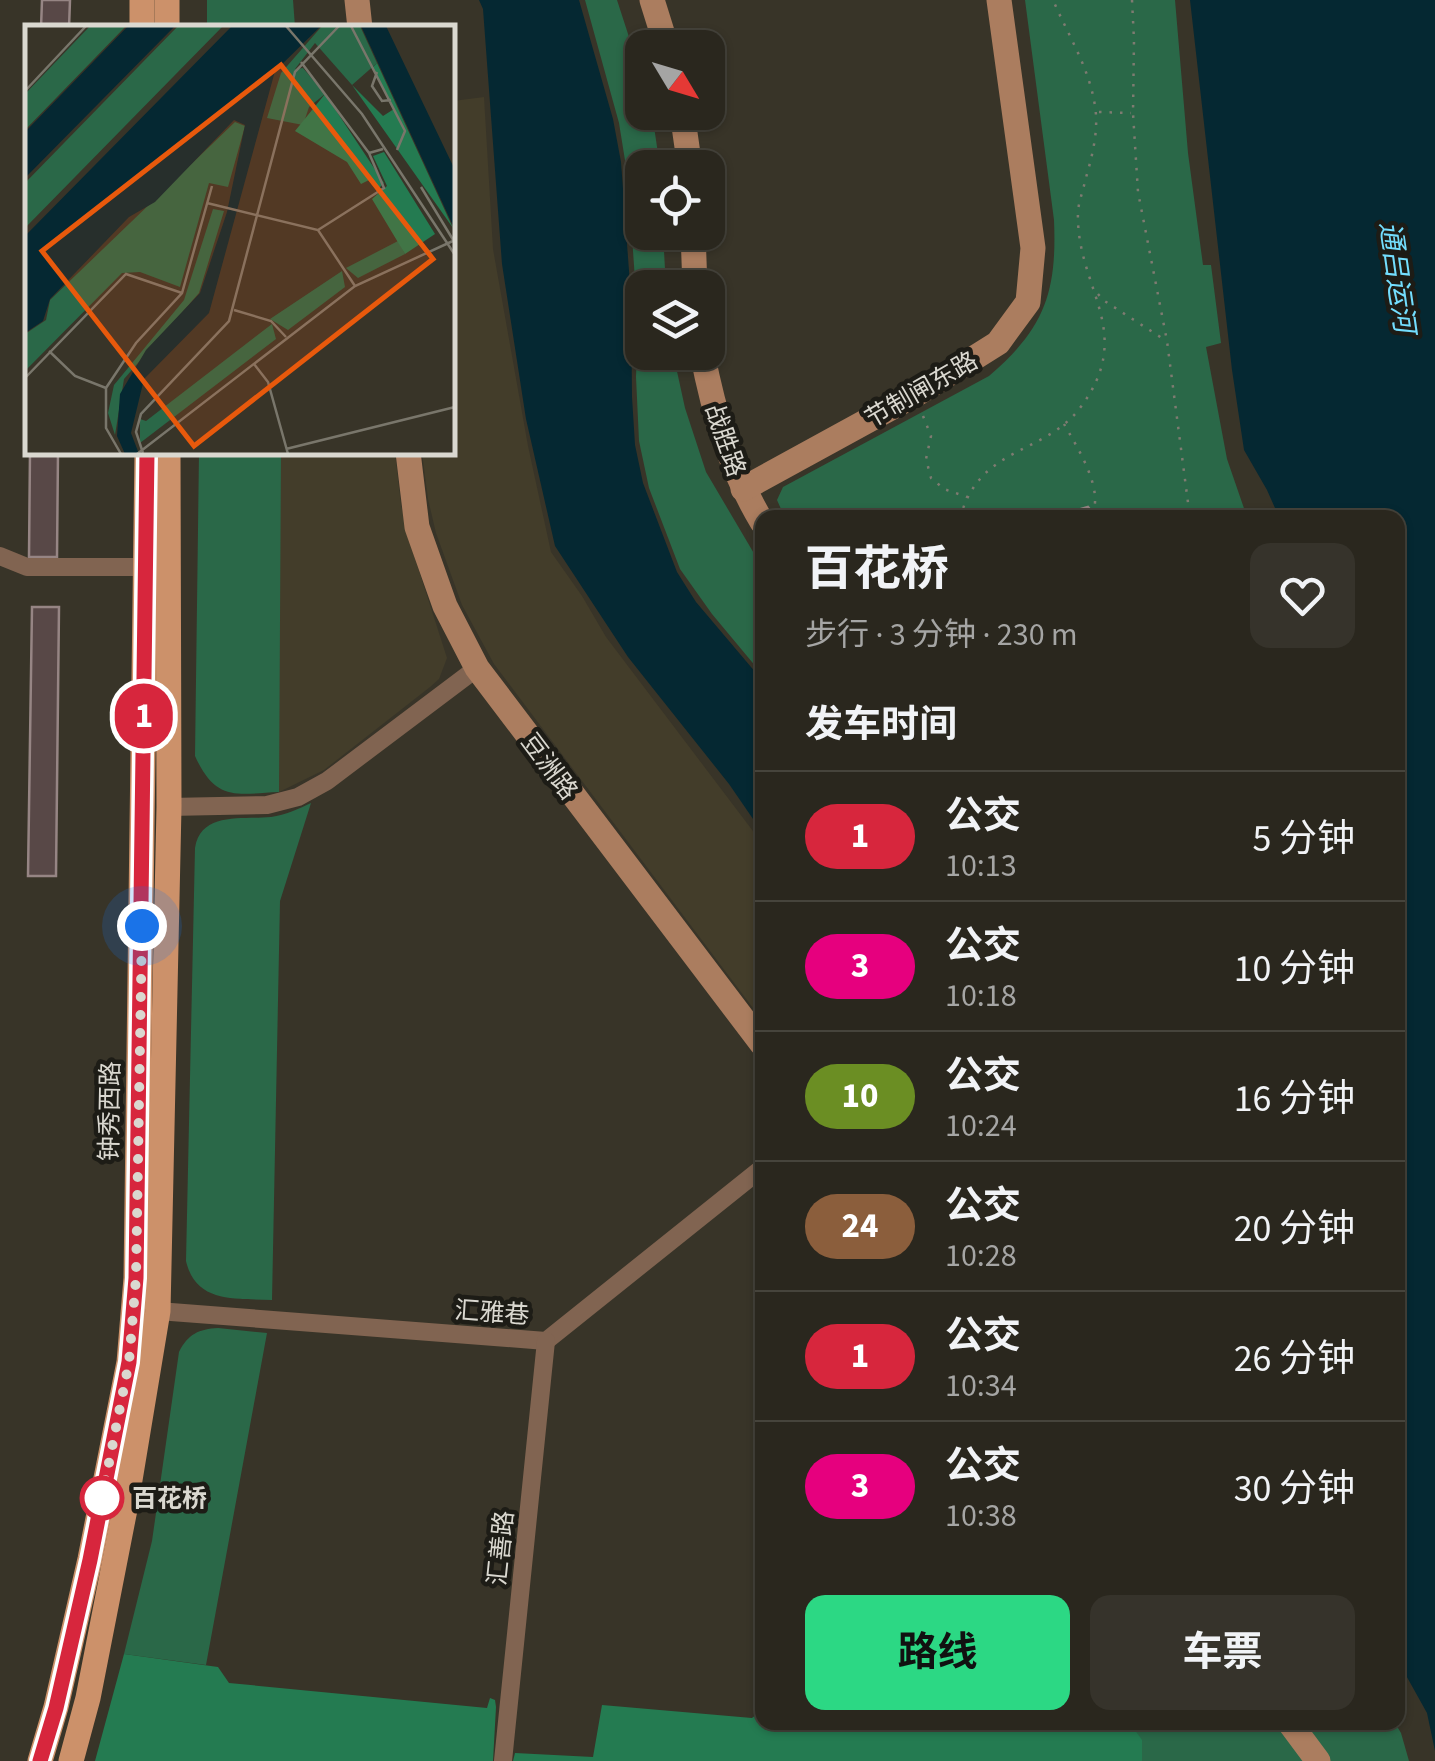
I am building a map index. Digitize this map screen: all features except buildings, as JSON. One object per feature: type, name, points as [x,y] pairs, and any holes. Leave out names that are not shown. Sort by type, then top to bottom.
[{"type":"main road","name":"钟秀西路","points":[[71,1761],[88,1698],[123,1524],[158,1311],[169,807],[147,455]]},
{"type":"main road","name":"钟秀西路","points":[[40,1761],[56,1708],[129,1362],[136,1278],[157,567],[168,455]]},
{"type":"street","points":[[357,0],[360,25]]},
{"type":"street","points":[[652,0],[661,30]]},
{"type":"street","name":"节制闸东路","points":[[742,489],[920,392],[998,343],[1028,302],[1033,248],[999,0]]},
{"type":"street","name":"战胜路","points":[[706,370],[712,402],[742,489],[755,510]]},
{"type":"street","name":"豆洲路","points":[[408,455],[417,527],[444,606],[478,668],[755,1035]]},
{"type":"street","points":[[0,556],[27,568],[157,567]]},
{"type":"street","points":[[169,807],[267,806],[298,797],[327,781],[478,668]]},
{"type":"street","name":"汇雅巷","points":[[158,1311],[546,1341],[755,1174]]},
{"type":"street","name":"汇善路","points":[[503,1761],[546,1341]]},
{"type":"street","points":[[1294,1730],[1318,1761]]},
{"type":"path","points":[[963,510],[980,479],[1000,460],[1064,424],[1082,406],[1100,371],[1106,334],[1104,318],[1083,252],[1078,208],[1092,154],[1096,112],[1083,61],[1053,0]]},
{"type":"path","points":[[1132,0],[1132,113],[1138,192],[1166,341],[1189,510]]},
{"type":"path","points":[[1096,112],[1132,113]]},
{"type":"path","points":[[1094,288],[1103,300],[1166,341]]},
{"type":"path","points":[[918,408],[930,430],[926,458],[931,478],[944,489],[968,498]]},
{"type":"path","points":[[1064,424],[1094,489],[1094,510]]},
{"type":"shaded area","points":[[484,97],[493,249],[551,552],[606,637],[755,834],[755,1011],[494,664],[462,605],[436,533],[422,455],[455,455],[455,101]]},
{"type":"shaded area","points":[[276,455],[395,455],[401,505],[447,658],[439,679],[430,687],[324,770],[279,792]]},
{"type":"green space","points":[[207,0],[293,0],[295,25],[207,25]]},
{"type":"green space","points":[[585,0],[617,0],[627,30],[625,130],[655,130],[657,150],[625,150],[625,160],[619,123]]},
{"type":"green space","points":[[1025,0],[1175,0],[1188,153],[1203,265],[1211,265],[1221,343],[1206,347],[1227,459],[1245,510],[781,510],[777,500],[783,487],[989,376],[1008,358],[1035,325],[1044,307],[1053,268],[1054,220]]},
{"type":"green space","points":[[633,250],[664,250],[665,270],[634,270]]},
{"type":"green space","points":[[636,370],[677,370],[706,472],[755,555],[755,666],[680,569],[649,488],[639,441]]},
{"type":"green space","points":[[199,455],[281,455],[279,792],[239,794],[219,788],[195,756]]},
{"type":"green space","points":[[311,803],[280,901],[272,1300],[219,1296],[199,1285],[186,1261],[195,848],[205,828],[214,823],[276,816]]},
{"type":"green space","points":[[218,1328],[267,1333],[206,1665],[124,1654],[152,1541],[179,1352],[195,1334]]},
{"type":"green space","points":[[124,1654],[218,1667],[229,1683],[487,1708],[490,1698],[495,1700],[496,1707],[493,1761],[95,1761]]},
{"type":"green space","points":[[602,1705],[755,1716],[755,1730],[1135,1730],[1142,1740],[1142,1761],[513,1761],[515,1753],[593,1757]]},
{"type":"green space","points":[[1135,1730],[1399,1730],[1409,1761],[1142,1761],[1141,1740]]},
{"type":"water","points":[[479,0],[579,0],[613,119],[621,162],[629,270],[625,270],[625,370],[632,370],[635,445],[643,483],[677,572],[696,602],[755,672],[755,822],[628,657],[555,546],[526,419],[502,264],[483,9]]},
{"type":"water","name":"通吕运河","points":[[1190,0],[1435,0],[1435,1751],[1427,1713],[1405,1674],[1405,510],[1276,510],[1244,450]]},
{"type":"bus line","name":"1","points":[[40,1761],[90,1560],[129,1362],[136,1278],[147,455]]},
{"type":"place","name":"百花桥","points":[[102,1498]]},
{"type":"route","points":[[102,1498],[129,1362],[136,1278],[142,926]]}]
